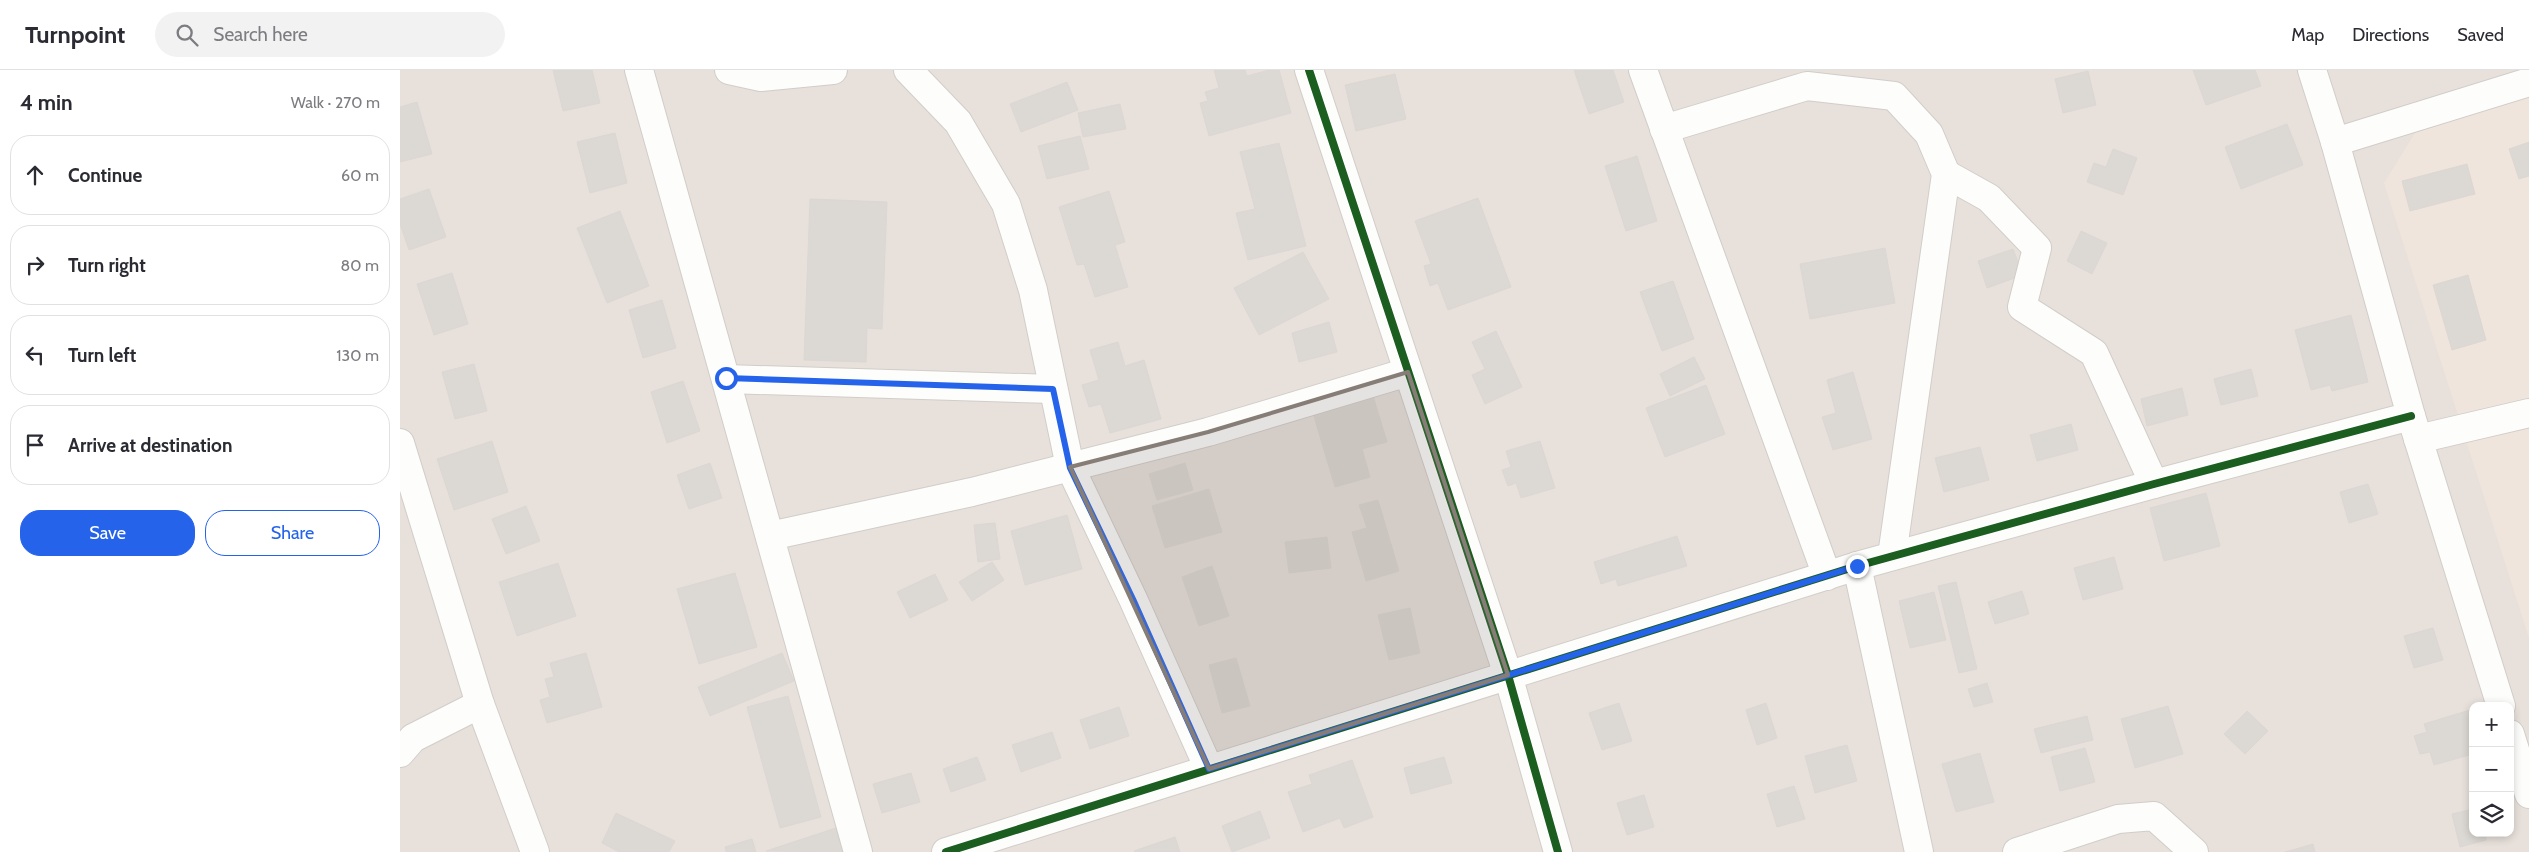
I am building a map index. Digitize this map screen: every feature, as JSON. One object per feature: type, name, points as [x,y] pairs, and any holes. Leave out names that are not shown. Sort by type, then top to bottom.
[{"type":"street","points":[[640,70],[858,852]]},
{"type":"street","points":[[729,70],[761,77],[833,70]]},
{"type":"street","points":[[908,70],[958,122],[1006,204],[1033,290],[1070,468],[1133,599],[1209,769]]},
{"type":"street","points":[[1309,70],[1508,675],[1558,852]]},
{"type":"street","points":[[1642,70],[1827,576]]},
{"type":"street","points":[[2312,70],[2335,142],[2414,428],[2500,702]]},
{"type":"street","points":[[2335,142],[2529,82]]},
{"type":"street","points":[[1664,129],[1807,86],[1894,96],[1929,134],[1946,174],[1892,556]]},
{"type":"street","points":[[1946,174],[1989,198],[2037,248],[2022,307],[2094,353],[2154,484]]},
{"type":"street","points":[[770,536],[972,492],[1070,468],[1208,432],[1408,372]]},
{"type":"street","points":[[726,378],[1053,389]]},
{"type":"street","points":[[946,852],[1892,556],[2154,484],[2414,428],[2529,413]]},
{"type":"street","points":[[400,442],[480,704],[535,852]]},
{"type":"street","points":[[1857,566],[1919,852]]},
{"type":"street","points":[[400,753],[413,738],[480,704]]},
{"type":"street","points":[[2514,747],[2529,794]]},
{"type":"street","points":[[2017,852],[2118,819],[2154,816],[2194,852]]},
{"type":"highlighted area","points":[[1408,372],[1508,675],[1209,769],[1070,467],[1208,432]]},
{"type":"shaded area","points":[[400,70],[2529,70],[2529,852],[400,852]]},
{"type":"shaded area","points":[[2529,92],[2529,638],[2384,183],[2420,125]]},
{"type":"building","points":[[553,70],[592,70],[600,103],[563,111]]},
{"type":"building","points":[[1214,70],[1245,70],[1247,76],[1269,70],[1279,70],[1291,113],[1209,136],[1200,103],[1208,101],[1205,92],[1219,88]]},
{"type":"building","points":[[1574,70],[1613,70],[1624,102],[1589,114]]},
{"type":"building","points":[[2193,70],[2255,70],[2261,86],[2206,105]]},
{"type":"building","points":[[2088,71],[2096,105],[2063,113],[2055,79]]},
{"type":"building","points":[[1395,74],[1406,119],[1356,131],[1345,85]]},
{"type":"building","points":[[1067,82],[1078,110],[1021,132],[1010,104]]},
{"type":"building","points":[[417,102],[432,154],[400,162],[400,107]]},
{"type":"building","points":[[1120,104],[1126,129],[1083,137],[1078,113]]},
{"type":"building","points":[[2287,124],[2303,165],[2241,189],[2225,147]]},
{"type":"building","points":[[615,133],[627,183],[590,193],[577,142]]},
{"type":"building","points":[[1080,136],[1089,169],[1047,179],[1038,146]]},
{"type":"building","points":[[2529,142],[2529,176],[2519,179],[2509,149]]},
{"type":"building","points":[[1279,143],[1306,246],[1248,260],[1236,213],[1255,209],[1240,152]]},
{"type":"building","points":[[2113,149],[2137,158],[2123,195],[2087,182],[2094,163],[2106,167]]},
{"type":"building","points":[[1637,156],[1657,221],[1626,231],[1605,166]]},
{"type":"building","points":[[2467,164],[2475,194],[2410,211],[2402,181]]},
{"type":"building","points":[[429,189],[446,237],[409,250],[400,224],[400,199]]},
{"type":"building","points":[[1109,191],[1125,242],[1115,245],[1128,287],[1095,297],[1084,264],[1077,265],[1059,207]]},
{"type":"building","points":[[1478,198],[1511,287],[1448,310],[1438,283],[1430,286],[1424,266],[1431,264],[1415,221]]},
{"type":"building","points":[[810,199],[887,202],[882,329],[867,328],[866,362],[804,360]]},
{"type":"building","points":[[620,211],[649,286],[607,303],[577,228]]},
{"type":"building","points":[[2081,231],[2107,243],[2092,274],[2067,261]]},
{"type":"building","points":[[1885,248],[1895,303],[1810,319],[1800,264]]},
{"type":"building","points":[[2013,249],[2023,275],[1987,288],[1978,261]]},
{"type":"building","points":[[1303,252],[1329,299],[1259,335],[1234,288]]},
{"type":"building","points":[[452,273],[468,324],[434,335],[417,284]]},
{"type":"building","points":[[2468,275],[2486,340],[2452,350],[2433,285]]},
{"type":"building","points":[[1673,281],[1694,339],[1662,351],[1640,292]]},
{"type":"building","points":[[662,300],[676,348],[643,358],[629,310]]},
{"type":"building","points":[[2351,315],[2368,382],[2332,391],[2330,385],[2311,390],[2295,330]]},
{"type":"building","points":[[1329,322],[1337,352],[1299,362],[1292,333]]},
{"type":"building","points":[[1496,331],[1522,387],[1485,404],[1472,375],[1485,369],[1472,342]]},
{"type":"building","points":[[1118,342],[1125,366],[1144,360],[1161,419],[1110,433],[1101,404],[1089,407],[1082,385],[1099,380],[1090,350]]},
{"type":"building","points":[[1694,357],[1705,379],[1670,396],[1660,374]]},
{"type":"building","points":[[474,364],[487,411],[455,419],[442,372]]},
{"type":"building","points":[[2251,369],[2258,396],[2221,405],[2214,379]]},
{"type":"building","points":[[1853,372],[1872,439],[1833,450],[1822,417],[1836,413],[1827,380]]},
{"type":"building","points":[[683,381],[700,431],[667,443],[651,392]]},
{"type":"building","points":[[1706,385],[1725,434],[1665,457],[1646,408]]},
{"type":"building","points":[[2182,388],[2188,415],[2147,426],[2141,399]]},
{"type":"building","points":[[1373,396],[1387,442],[1362,449],[1370,477],[1335,487],[1313,413]]},
{"type":"building","points":[[2071,424],[2078,450],[2037,461],[2030,435]]},
{"type":"building","points":[[492,441],[508,492],[454,510],[437,459]]},
{"type":"building","points":[[1540,441],[1555,488],[1521,498],[1516,483],[1508,486],[1502,470],[1511,467],[1506,451]]},
{"type":"building","points":[[1980,447],[1989,480],[1944,492],[1935,458]]},
{"type":"building","points":[[710,463],[722,498],[689,509],[677,475]]},
{"type":"building","points":[[1185,463],[1193,490],[1157,500],[1149,474]]},
{"type":"building","points":[[2368,484],[2378,514],[2349,523],[2340,492]]},
{"type":"building","points":[[1209,489],[1222,532],[1165,548],[1152,506]]},
{"type":"building","points":[[2206,493],[2220,546],[2164,561],[2150,508]]},
{"type":"building","points":[[1378,500],[1399,571],[1366,581],[1352,532],[1367,528],[1359,505]]},
{"type":"building","points":[[526,506],[540,541],[506,554],[492,519]]},
{"type":"building","points":[[1067,515],[1082,569],[1025,585],[1011,531]]},
{"type":"building","points":[[995,523],[1000,559],[978,562],[974,525]]},
{"type":"building","points":[[1677,536],[1687,566],[1618,586],[1616,579],[1601,584],[1594,562]]},
{"type":"building","points":[[1327,537],[1331,568],[1289,573],[1285,542]]},
{"type":"building","points":[[2114,557],[2123,589],[2083,600],[2074,568]]},
{"type":"building","points":[[992,562],[1004,580],[972,601],[959,582]]},
{"type":"building","points":[[558,563],[576,616],[517,636],[499,582]]},
{"type":"building","points":[[1212,566],[1229,616],[1199,626],[1182,577]]},
{"type":"building","points":[[735,573],[757,647],[699,664],[677,589]]},
{"type":"building","points":[[935,574],[948,600],[910,618],[897,592]]},
{"type":"building","points":[[1956,582],[1977,669],[1959,673],[1938,586]]},
{"type":"building","points":[[2022,591],[2029,614],[1995,624],[1988,602]]},
{"type":"building","points":[[1934,592],[1946,640],[1910,648],[1899,601]]},
{"type":"building","points":[[1410,608],[1420,653],[1389,660],[1378,615]]},
{"type":"building","points":[[2433,628],[2443,660],[2414,668],[2404,636]]},
{"type":"building","points":[[586,653],[602,707],[547,723],[540,700],[550,697],[545,679],[554,677],[550,663]]},
{"type":"building","points":[[782,653],[794,681],[710,716],[698,687]]},
{"type":"building","points":[[1236,658],[1250,706],[1222,713],[1209,665]]},
{"type":"building","points":[[1987,683],[1993,702],[1974,707],[1968,689]]},
{"type":"building","points":[[788,696],[821,817],[780,828],[747,707]]},
{"type":"building","points":[[1619,703],[1632,741],[1602,750],[1589,713]]},
{"type":"building","points":[[1766,703],[1777,738],[1757,745],[1746,710]]},
{"type":"building","points":[[2168,706],[2183,754],[2135,768],[2121,719]]},
{"type":"building","points":[[1119,707],[1129,736],[1090,749],[1080,720]]},
{"type":"building","points":[[2469,710],[2469,755],[2434,765],[2430,752],[2420,754],[2414,736],[2427,732],[2424,724]]},
{"type":"building","points":[[2247,711],[2268,731],[2245,754],[2224,734]]},
{"type":"building","points":[[2087,716],[2093,740],[2041,753],[2034,729]]},
{"type":"building","points":[[1052,732],[1061,758],[1021,772],[1012,745]]},
{"type":"building","points":[[1847,745],[1857,781],[1815,793],[1805,756]]},
{"type":"building","points":[[2085,748],[2095,782],[2060,791],[2051,757]]},
{"type":"building","points":[[1980,753],[1994,802],[1956,812],[1942,764]]},
{"type":"building","points":[[977,757],[986,780],[951,792],[943,769]]},
{"type":"building","points":[[1444,757],[1452,783],[1411,794],[1404,768]]},
{"type":"building","points":[[1352,760],[1373,817],[1344,828],[1340,818],[1303,832],[1288,792],[1312,784],[1309,775]]},
{"type":"building","points":[[911,773],[920,802],[882,813],[873,784]]},
{"type":"building","points":[[1794,786],[1805,819],[1777,827],[1767,794]]},
{"type":"building","points":[[1644,795],[1654,827],[1627,835],[1617,803]]},
{"type":"building","points":[[2469,810],[2469,837],[2486,837],[2486,840],[2460,847],[2452,814]]},
{"type":"building","points":[[1260,811],[1270,838],[1232,852],[1222,826]]},
{"type":"building","points":[[616,813],[675,841],[669,852],[619,852],[602,843]]},
{"type":"building","points":[[839,827],[848,852],[766,851]]},
{"type":"building","points":[[1175,837],[1180,852],[1134,851]]},
{"type":"building","points":[[752,839],[756,852],[726,852],[725,847]]},
{"type":"building","points":[[2313,844],[2315,852],[2285,852]]},
{"type":"cycle path","points":[[1309,70],[1508,675],[1558,852]]},
{"type":"cycle path","points":[[946,852],[1857,566],[2154,484],[2411,416]]},
{"type":"route","points":[[726,378],[1053,389],[1070,468],[1133,599],[1199,751],[1209,769],[1857,566]]}]
